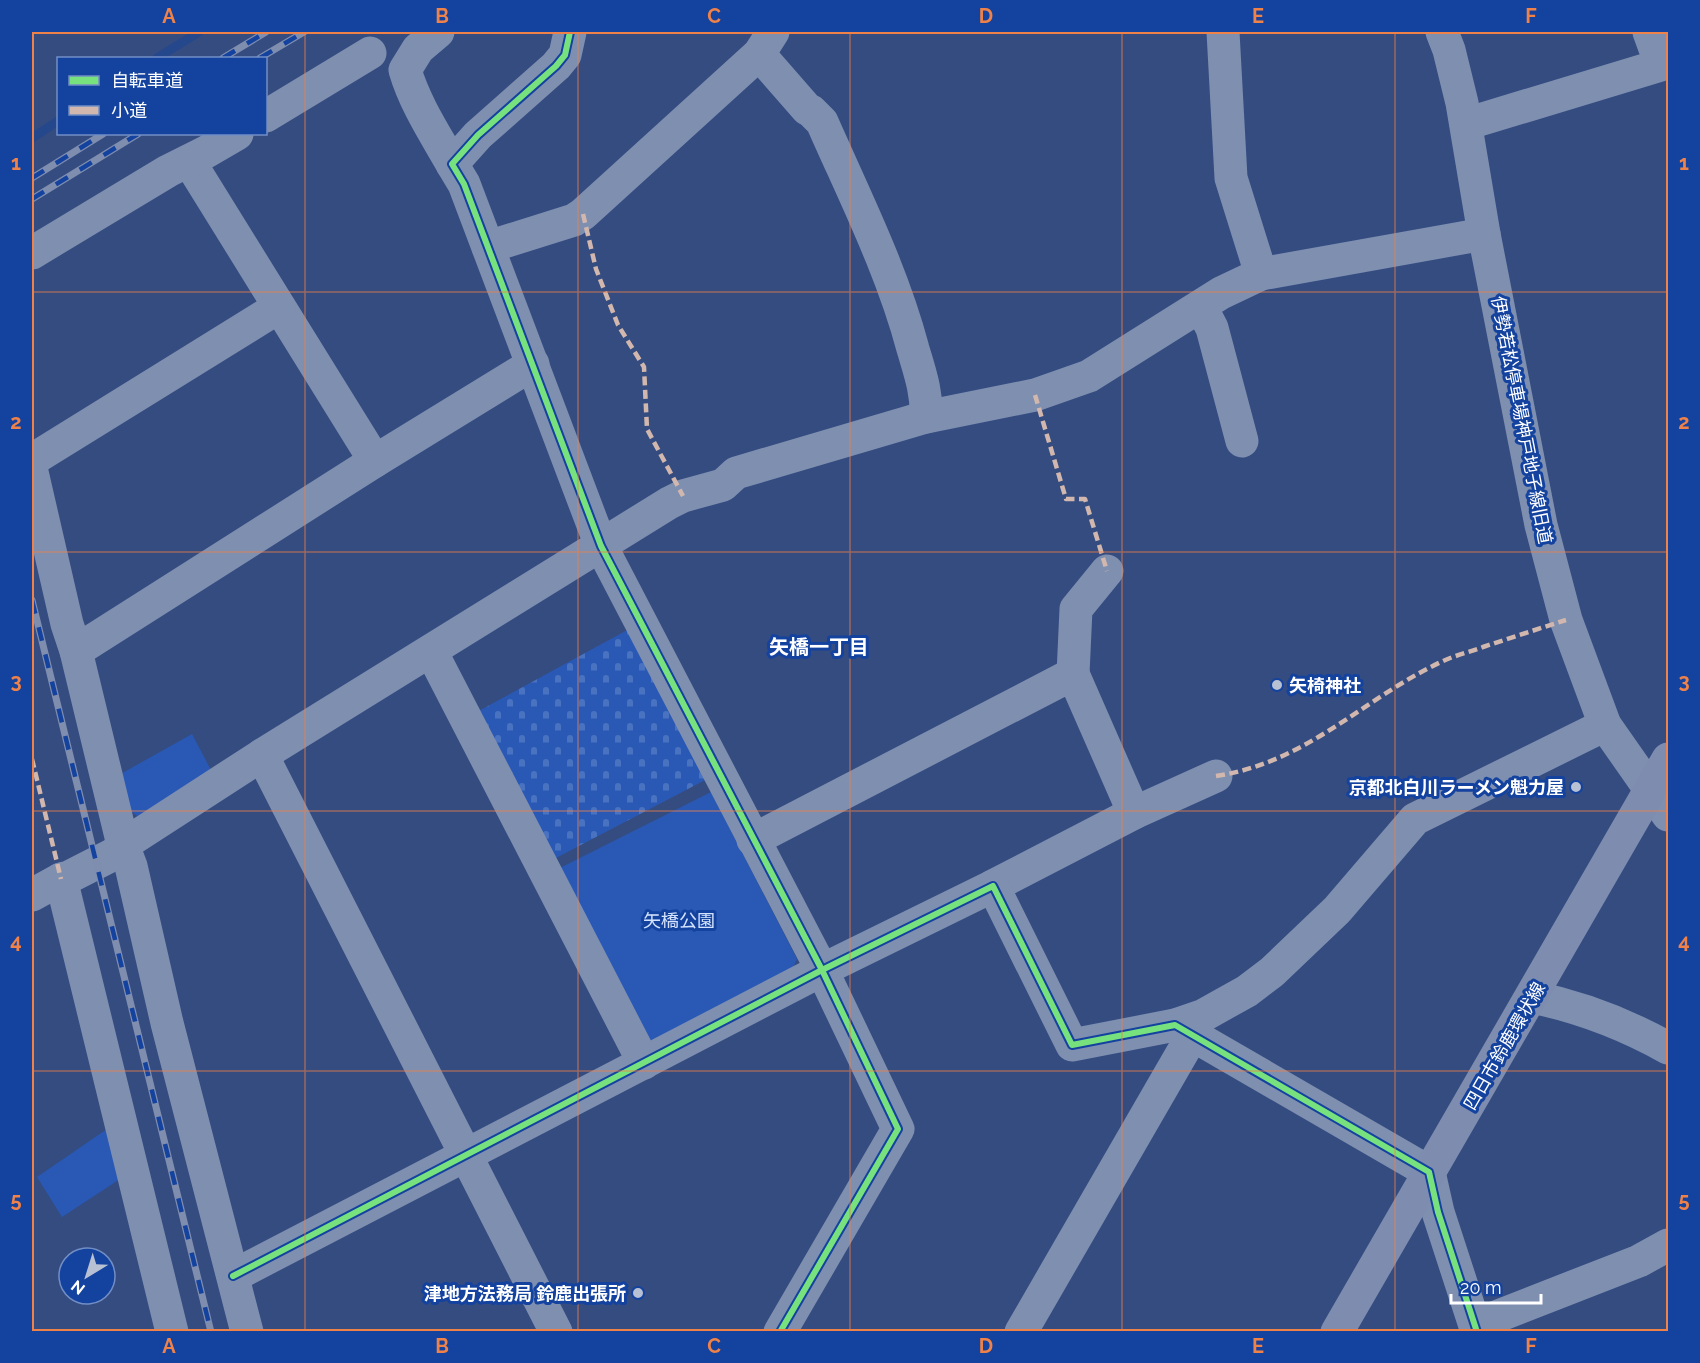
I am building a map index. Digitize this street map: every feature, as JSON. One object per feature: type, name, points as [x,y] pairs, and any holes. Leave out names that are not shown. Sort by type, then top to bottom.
[{"type":"main road","name":"四日市鈴鹿環状線","points":[[1337,1332],[1532,997],[1660,803],[1668,759]]},
{"type":"street","points":[[405,70],[418,49],[438,32]]},
{"type":"street","points":[[452,164],[478,135],[556,66],[565,55],[570,32]]},
{"type":"street","points":[[1223,32],[1231,178],[1261,274]]},
{"type":"street","name":"伊勢若松停車場神戸地子線旧道","points":[[1442,32],[1449,50],[1466,124],[1484,234],[1541,525],[1566,620],[1605,725],[1660,803]]},
{"type":"street","points":[[1466,124],[1661,65],[1649,32]]},
{"type":"street","points":[[488,247],[574,220],[763,40],[807,110],[822,122],[879,251],[908,328],[927,398],[926,417]]},
{"type":"street","points":[[267,115],[363,42],[405,70],[419,106],[464,184],[601,546],[822,970],[898,1129],[780,1332]]},
{"type":"street","points":[[32,253],[168,171],[235,135]]},
{"type":"street","points":[[189,161],[375,461]]},
{"type":"street","points":[[32,895],[114,854],[123,845],[262,755],[669,503],[684,496],[723,485],[736,473],[926,417],[1035,395],[1089,376],[1221,293],[1261,274],[1484,234]]},
{"type":"street","points":[[32,460],[279,307]]},
{"type":"street","points":[[1201,307],[1212,328],[1242,441]]},
{"type":"street","points":[[76,651],[532,364]]},
{"type":"street","points":[[32,472],[67,624],[76,651],[123,845],[131,866],[167,1023],[247,1332]]},
{"type":"street","points":[[1107,571],[1076,609],[1073,674],[1134,813]]},
{"type":"street","points":[[431,651],[644,1063]]},
{"type":"street","points":[[753,840],[1073,674]]},
{"type":"street","points":[[1021,1332],[1183,1030],[1204,1015],[1247,992],[1272,972],[1337,910],[1415,819],[1605,725]]},
{"type":"street","points":[[262,755],[556,1332]]},
{"type":"street","points":[[233,1276],[822,970],[1134,813],[1216,776]]},
{"type":"street","points":[[61,879],[172,1332]]},
{"type":"street","points":[[993,885],[1072,1045],[1183,1030],[1429,1172],[1438,1212],[1476,1328],[1639,1261],[1668,1245]]},
{"type":"street","points":[[1532,997],[1592,1012],[1641,1033],[1668,1048]]},
{"type":"green space","points":[[631,628],[709,778],[554,859],[475,713]]},
{"type":"green space","points":[[192,734],[212,772],[137,816],[125,806],[117,776]]},
{"type":"green space","name":"矢橋公園","points":[[711,792],[797,959],[790,974],[657,1043],[642,1036],[556,870]]},
{"type":"green space","points":[[110,1127],[120,1179],[62,1217],[37,1177]]},
{"type":"waterway","points":[[159,57],[199,32]]},
{"type":"waterway","points":[[32,138],[57,122]]},
{"type":"railway","points":[[225,57],[266,32]]},
{"type":"railway","points":[[262,57],[304,32]]},
{"type":"railway","points":[[32,178],[101,135]]},
{"type":"railway","points":[[32,199],[136,135]]},
{"type":"railway","points":[[32,600],[211,1332]]},
{"type":"marked path","points":[[583,214],[596,269],[618,325],[644,367],[647,429],[683,496]]},
{"type":"marked path","points":[[1035,395],[1066,499],[1085,499],[1107,571]]},
{"type":"marked path","points":[[1216,776],[1249,769],[1308,743],[1414,676],[1443,661],[1566,620]]},
{"type":"marked path","points":[[32,759],[61,879]]},
{"type":"cycle path","points":[[570,32],[565,55],[556,66],[478,135],[452,164],[464,184],[601,546],[822,970],[898,1129],[780,1332]]},
{"type":"cycle path","points":[[233,1276],[822,970],[993,886],[1072,1045],[1175,1025],[1429,1172],[1438,1212],[1477,1332]]},
{"type":"place","name":"矢椅神社","points":[[1277,685]]},
{"type":"place","name":"京都北白川ラーメン魁力屋","points":[[1576,787]]},
{"type":"place","name":"津地方法務局 鈴鹿出張所","points":[[638,1293]]},
{"type":"district","name":"矢橋一丁目","points":[[819,647]]}]
